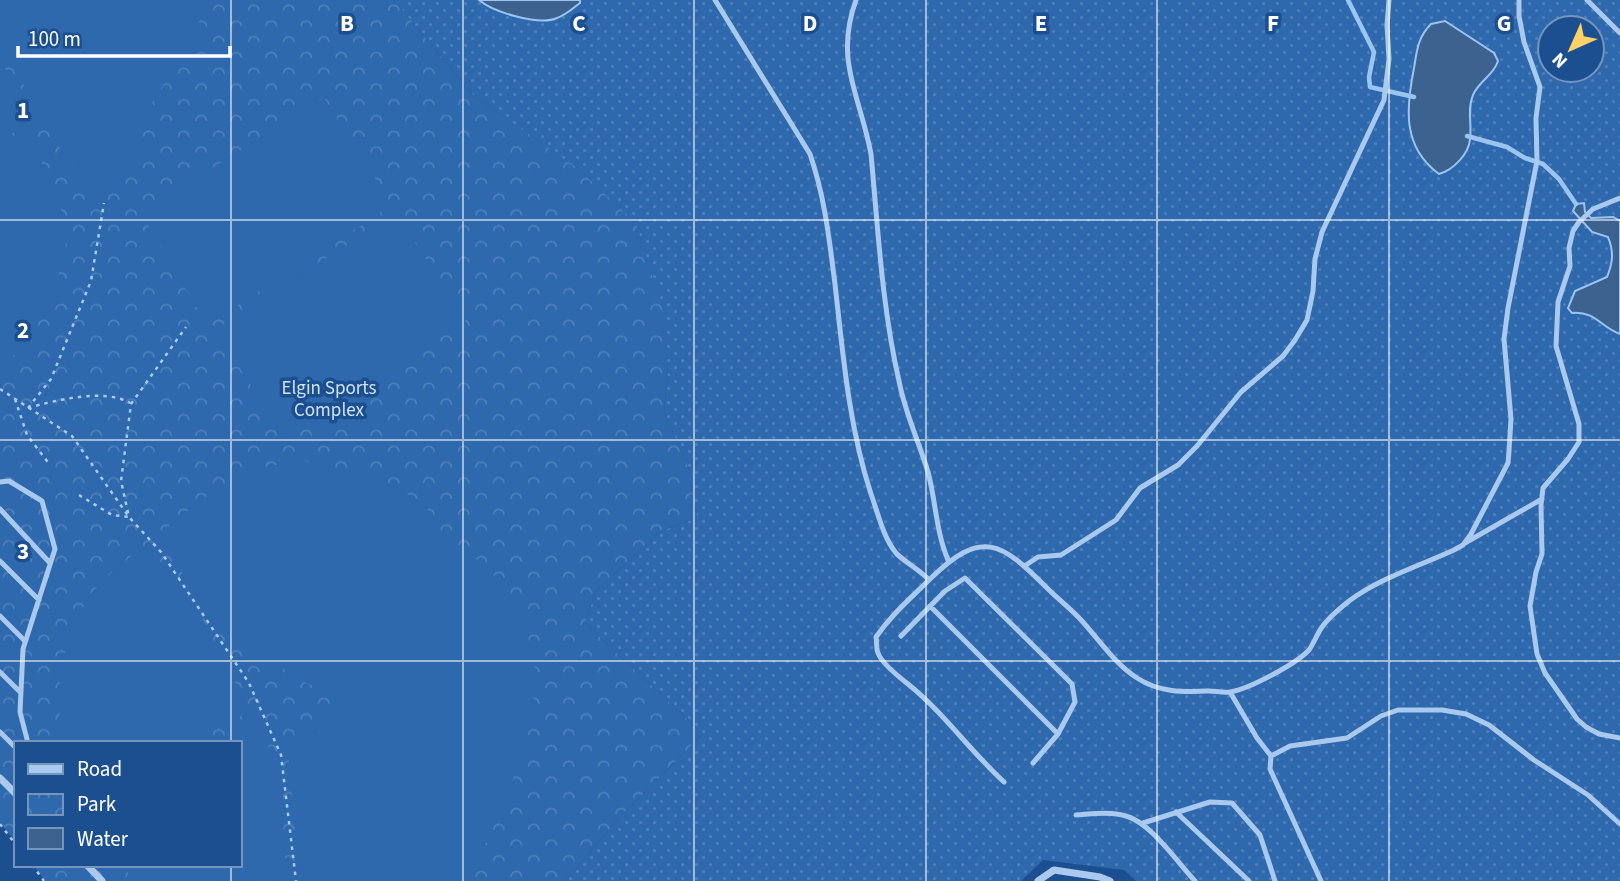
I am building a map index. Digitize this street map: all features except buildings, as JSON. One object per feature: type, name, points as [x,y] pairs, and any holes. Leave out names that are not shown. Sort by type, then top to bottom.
[{"type":"street","points":[[0,778],[14,792]]},
{"type":"street","points":[[89,867],[102,881]]},
{"type":"street","points":[[1038,881],[1054,870],[1110,881]]},
{"type":"lane","points":[[715,0],[810,154],[830,235],[857,450],[877,516],[897,554],[916,566],[929,580]]},
{"type":"lane","points":[[856,0],[848,24],[846,49],[849,73],[871,154],[889,330],[905,406],[928,472],[942,545],[948,560]]},
{"type":"lane","points":[[1026,565],[1038,557],[1061,555],[1116,520],[1140,488],[1178,465],[1214,427],[1241,392],[1283,356],[1307,320],[1313,291],[1315,259],[1322,232],[1384,100],[1389,59],[1388,0]]},
{"type":"lane","points":[[1462,545],[1471,534],[1508,463],[1511,419],[1504,339],[1536,172],[1536,118],[1540,87],[1524,42],[1519,0]]},
{"type":"lane","points":[[1587,0],[1620,33]]},
{"type":"lane","points":[[1620,198],[1588,213],[1573,231],[1569,248],[1570,265],[1558,302],[1556,346],[1579,424],[1579,442],[1544,488],[1542,554],[1530,606],[1537,654],[1545,673],[1577,719],[1599,734],[1620,738]]},
{"type":"lane","points":[[0,482],[9,481],[42,500],[55,549],[25,641],[20,712],[27,741]]},
{"type":"lane","points":[[1004,782],[924,697],[898,676],[878,653],[876,637],[889,617],[948,560],[966,550],[986,546],[1007,551],[1026,565],[1075,613],[1118,664],[1138,679],[1158,688],[1184,693],[1230,692],[1274,674],[1295,661],[1308,650],[1322,627],[1336,612],[1358,595],[1462,545],[1542,499]]},
{"type":"lane","points":[[0,509],[50,563]]},
{"type":"lane","points":[[0,561],[38,600]]},
{"type":"lane","points":[[901,636],[945,591],[965,578],[1072,684],[1075,702],[1058,734],[1032,763]]},
{"type":"lane","points":[[930,606],[1058,734]]},
{"type":"lane","points":[[0,616],[25,641]]},
{"type":"lane","points":[[0,672],[20,692]]},
{"type":"lane","points":[[1230,692],[1271,756],[1270,769],[1321,881]]},
{"type":"lane","points":[[1271,756],[1290,746],[1347,738],[1381,716],[1398,710],[1442,710],[1466,714],[1489,724],[1534,760],[1588,795],[1620,824]]},
{"type":"lane","points":[[0,732],[14,746]]},
{"type":"lane","points":[[1143,823],[1210,802],[1232,803],[1259,835],[1275,881]]},
{"type":"lane","points":[[1176,812],[1249,881]]},
{"type":"lane","points":[[1076,815],[1103,813],[1126,816],[1143,823],[1195,881]]},
{"type":"path","points":[[28,408],[51,379],[91,281],[104,203]]},
{"type":"path","points":[[129,517],[121,481],[131,404],[186,327]]},
{"type":"path","points":[[0,389],[72,436],[129,517],[161,552],[249,683],[281,755],[296,881]]},
{"type":"path","points":[[28,408],[59,399],[118,396],[131,404]]},
{"type":"path","points":[[15,399],[27,435],[50,465]]},
{"type":"path","points":[[79,495],[111,514],[129,517]]},
{"type":"path","points":[[0,824],[14,842]]},
{"type":"green space","name":"Elgin Sports Complex","points":[[0,0],[394,0],[474,96],[576,167],[636,223],[662,307],[668,366],[664,412],[688,466],[697,518],[661,531],[596,591],[585,623],[703,734],[618,819],[565,881],[45,881],[34,867],[242,867],[242,741],[14,741],[14,840],[0,822]]},
{"type":"green space","points":[[0,0],[193,0],[202,13],[193,39],[149,107],[139,142],[139,166],[94,199],[42,120],[15,68],[0,54]]},
{"type":"green space","points":[[394,0],[1620,0],[1620,881],[1136,881],[1124,870],[1043,860],[1021,881],[565,881],[618,819],[703,734],[585,623],[596,591],[661,531],[697,518],[688,466],[664,412],[668,366],[636,223],[575,167],[474,96]]},
{"type":"green space","points":[[0,63],[20,87],[35,119],[0,141]]},
{"type":"green space","points":[[324,98],[392,205],[207,325],[141,213]]},
{"type":"green space","points":[[24,130],[57,196],[65,225],[66,241],[58,276],[40,320],[22,346],[0,370],[0,143]]},
{"type":"green space","points":[[396,213],[466,321],[285,438],[215,330]]},
{"type":"green space","points":[[303,461],[395,487],[429,507],[423,519],[472,555],[504,585],[526,627],[534,667],[533,715],[505,804],[482,851],[454,881],[301,881],[288,751],[317,735],[338,697],[307,683],[218,629],[158,535],[199,501],[250,469]]},
{"type":"green space","points":[[143,546],[202,619],[250,712],[184,741],[63,741],[60,684],[66,647],[81,611],[97,587]]},
{"type":"green space","points":[[261,724],[277,774],[287,881],[133,879],[123,867],[242,867],[242,741],[216,741]]},
{"type":"water","points":[[479,0],[580,0],[580,3],[560,17],[539,20],[505,13]]},
{"type":"water","points":[[1445,21],[1494,53],[1498,61],[1473,95],[1467,150],[1455,165],[1439,174],[1418,152],[1410,126],[1409,98],[1421,39],[1431,24]]},
{"type":"water","points":[[1584,203],[1585,212],[1591,218],[1613,217],[1620,221],[1620,334],[1587,314],[1572,313],[1568,308],[1575,291],[1607,277],[1612,262],[1608,237],[1592,232],[1573,211],[1576,204]]},
{"type":"waterway","points":[[1348,0],[1374,52],[1369,77],[1370,87],[1414,97]]},
{"type":"waterway","points":[[1467,136],[1507,147],[1525,158],[1543,164],[1559,179],[1576,204]]}]
